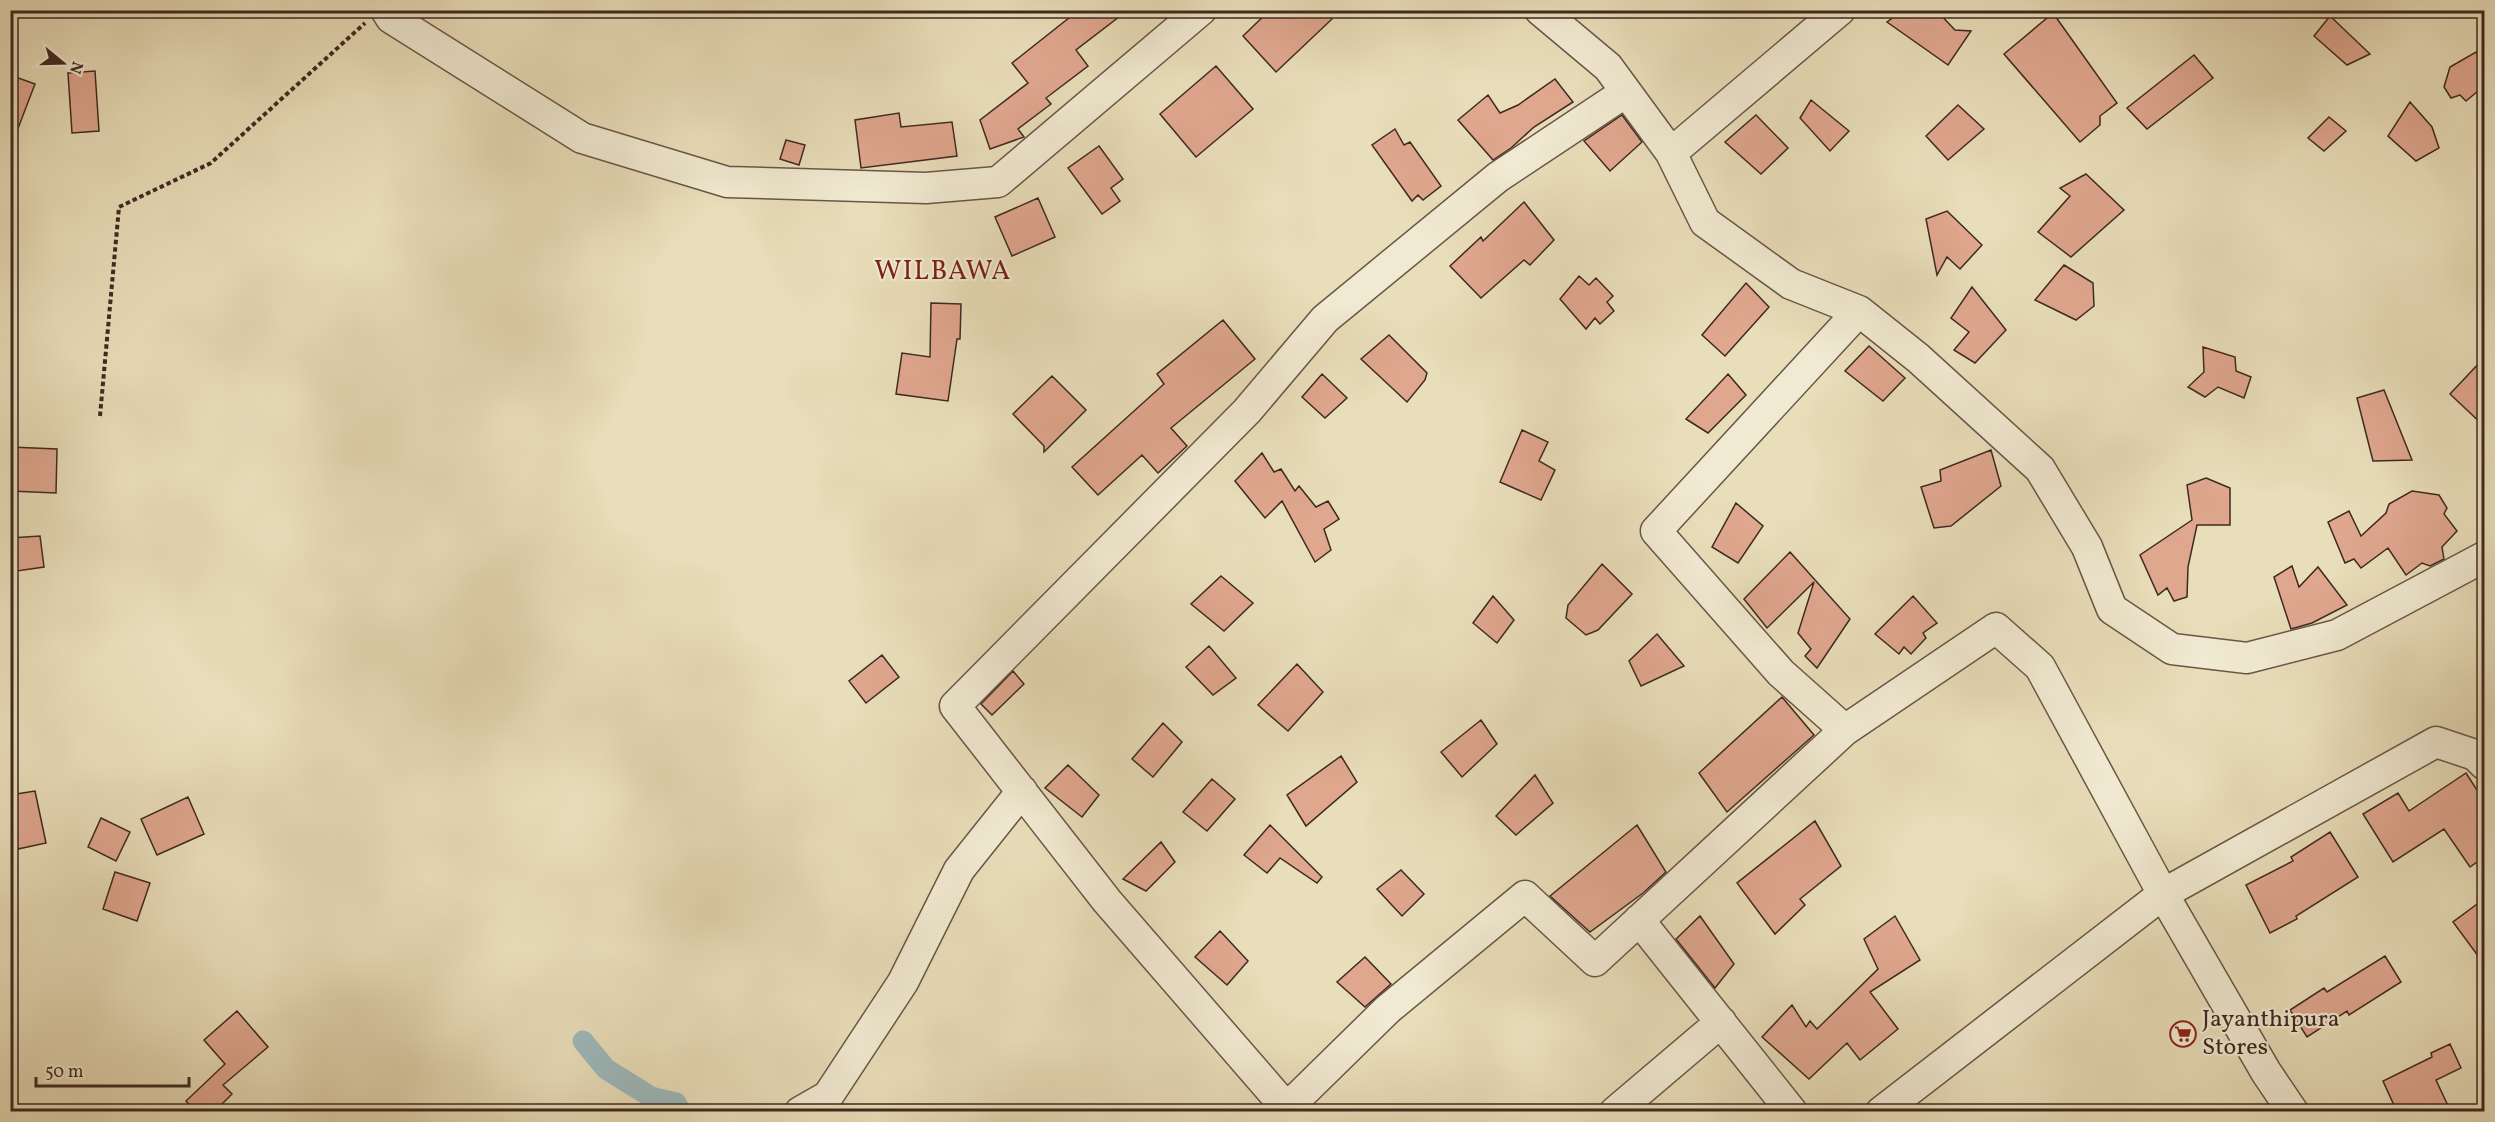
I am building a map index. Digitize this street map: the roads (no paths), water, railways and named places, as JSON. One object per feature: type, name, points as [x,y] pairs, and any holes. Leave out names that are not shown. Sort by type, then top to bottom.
[{"type":"street","points":[[378,15],[391,18],[582,138],[727,182],[926,188],[998,182],[1201,10]]},
{"type":"street","points":[[1540,10],[1608,67],[1671,153],[1705,222],[1791,284],[1859,311],[1918,358],[2040,469],[2087,547],[2112,609],[2172,649],[2247,658],[2337,635],[2484,557]]},
{"type":"street","points":[[1671,153],[1840,10]]},
{"type":"street","points":[[1626,92],[1498,177],[1325,319],[1247,411],[955,706],[1107,901],[1289,1110],[1388,1009],[1525,896],[1595,961],[1845,730],[1996,628],[2040,666],[2163,894],[2266,1072],[2293,1112]]},
{"type":"street","points":[[1845,730],[1781,673],[1656,531],[1859,311]]},
{"type":"street","points":[[1881,1112],[2163,894],[2436,742],[2475,755],[2484,764]]},
{"type":"street","points":[[800,1112],[828,1096],[903,982],[959,870],[1022,791]]},
{"type":"street","points":[[1639,920],[1792,1112]]},
{"type":"street","points":[[1615,1112],[1721,1022]]},
{"type":"waterway","points":[[583,1041],[606,1069],[651,1097],[676,1103],[681,1112]]},
{"type":"place","name":"Jayanthipura Stores","points":[[2183,1034]]},
{"type":"district","name":"WILBAWA","points":[[943,272]]}]
